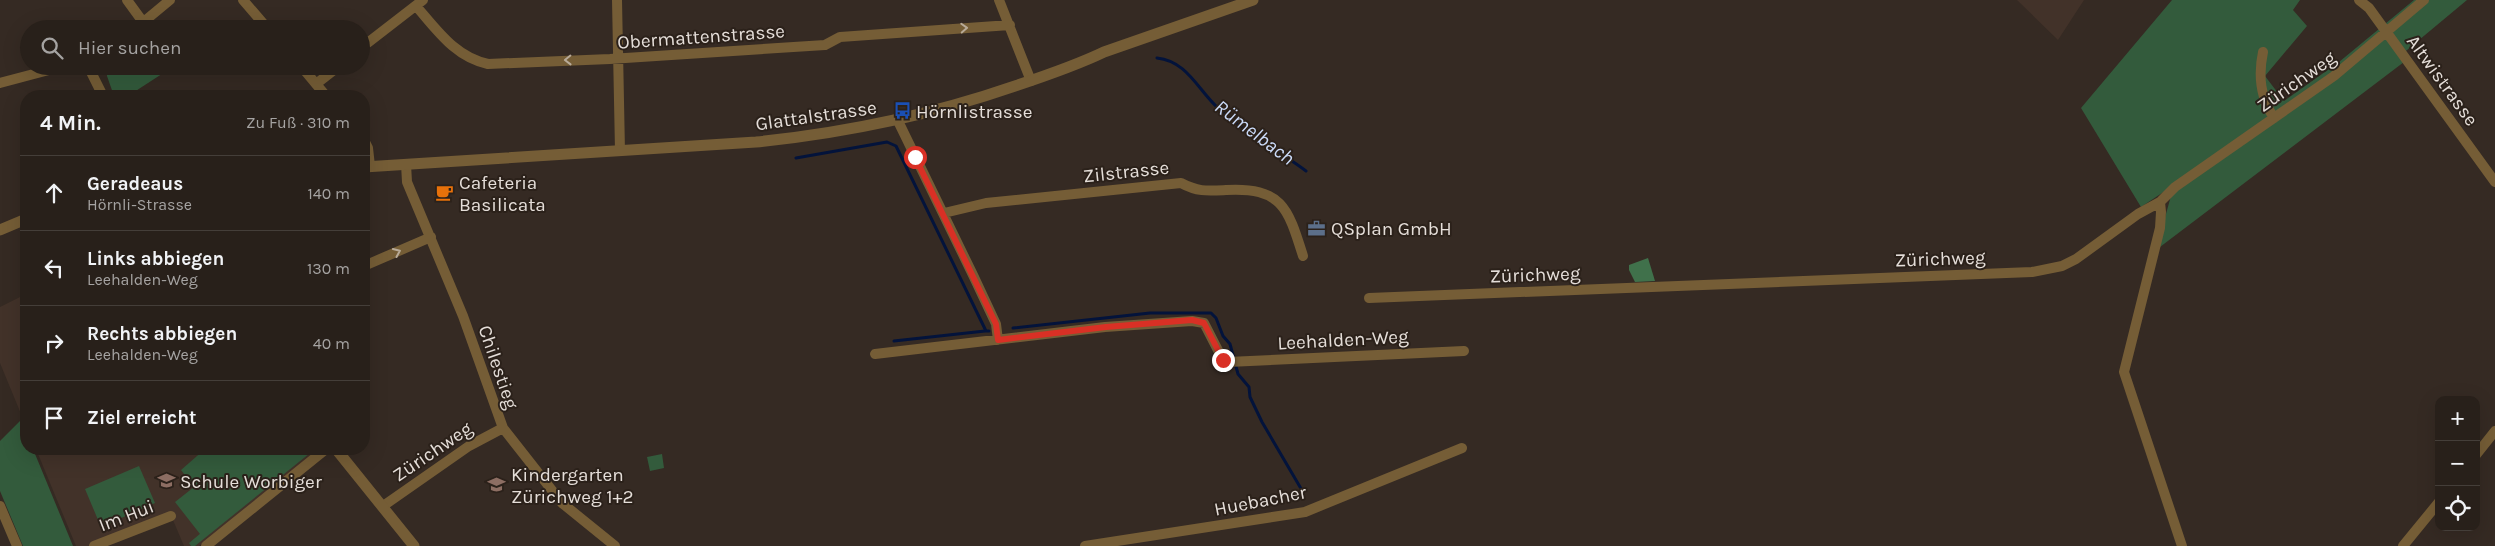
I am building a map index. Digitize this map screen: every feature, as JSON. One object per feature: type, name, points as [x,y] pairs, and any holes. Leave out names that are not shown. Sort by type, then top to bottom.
[{"type":"street","points":[[127,0],[137,20]]},
{"type":"street","points":[[145,20],[170,0]]},
{"type":"street","points":[[243,0],[260,20]]},
{"type":"street","points":[[616,0],[619,40],[617,59],[620,151]]},
{"type":"street","points":[[999,0],[1031,81]]},
{"type":"street","name":"Glattalstrasse","points":[[370,166],[771,141],[816,136],[898,121],[968,103],[1083,62],[1104,52],[1253,0]]},
{"type":"street","name":"Altwistrasse","points":[[2359,0],[2369,8],[2387,32],[2495,182]]},
{"type":"street","name":"Zürichweg","points":[[1369,298],[2047,270],[2062,266],[2076,259],[2138,214],[2160,202],[2175,187],[2334,76],[2424,0]]},
{"type":"street","points":[[370,41],[419,3]]},
{"type":"street","name":"Obermattenstrasse","points":[[419,3],[449,44],[472,61],[488,64],[617,59],[825,45],[840,38],[918,31],[1003,28],[1010,25]]},
{"type":"street","points":[[2263,52],[2259,70],[2261,88],[2267,108],[2274,118]]},
{"type":"street","points":[[0,83],[30,75]]},
{"type":"street","points":[[92,75],[100,90]]},
{"type":"street","points":[[308,75],[321,90]]},
{"type":"street","points":[[316,84],[328,75]]},
{"type":"street","points":[[898,121],[996,324],[998,340]]},
{"type":"street","name":"Chilestieg","points":[[406,164],[407,182],[463,316],[503,428],[562,503],[615,546]]},
{"type":"street","name":"Zilstrasse","points":[[944,213],[986,202],[1181,183],[1202,191],[1243,189],[1266,194],[1276,200],[1292,219],[1303,256]]},
{"type":"street","points":[[2160,202],[2162,212],[2160,228],[2124,372],[2182,546]]},
{"type":"street","points":[[0,230],[20,222]]},
{"type":"street","points":[[370,263],[431,237]]},
{"type":"street","name":"Leehalden-Weg","points":[[875,354],[1106,327],[1192,320],[1204,323],[1229,363],[1464,351]]},
{"type":"street","name":"Zürichweg","points":[[383,506],[462,450],[503,428]]},
{"type":"street","points":[[2480,449],[2495,431]]},
{"type":"street","name":"Huebacher","points":[[1085,546],[1305,512],[1462,448]]},
{"type":"street","points":[[206,546],[319,455]]},
{"type":"street","points":[[341,455],[414,546]]},
{"type":"street","points":[[2402,546],[2435,507]]},
{"type":"street","points":[[1,509],[16,546]]},
{"type":"street","name":"Im Hui","points":[[94,546],[171,516]]},
{"type":"shaded area","points":[[2017,0],[2084,0],[2058,40]]},
{"type":"shaded area","points":[[20,297],[20,411],[0,363],[0,307]]},
{"type":"shaded area","name":"Schule Worbiger","points":[[38,455],[318,455],[199,546],[184,546],[170,513],[92,546],[76,546]]},
{"type":"green space","points":[[2172,0],[2300,0],[2293,10],[2307,26],[2265,76],[2284,101],[2339,62],[2414,0],[2467,0],[2401,55],[2404,62],[2156,250],[2174,185],[2141,207],[2081,108]]},
{"type":"green space","points":[[160,75],[137,90],[112,90],[107,76]]},
{"type":"green space","points":[[1648,258],[1655,281],[1635,282],[1629,270],[1629,265]]},
{"type":"green space","points":[[20,421],[20,455],[35,455],[73,546],[23,546],[0,491],[0,441]]},
{"type":"green space","points":[[662,454],[664,468],[650,471],[647,457]]},
{"type":"green space","points":[[198,455],[308,455],[195,546],[191,546],[189,543],[200,534],[175,502],[194,487],[181,470]]},
{"type":"green space","points":[[139,466],[155,503],[101,527],[85,489]]},
{"type":"waterway","name":"Rümelbach","points":[[1157,58],[1167,60],[1184,70],[1228,117],[1306,171]]},
{"type":"waterway","points":[[796,158],[887,142],[896,146],[986,331],[989,331]]},
{"type":"waterway","points":[[1013,328],[1150,313],[1211,313],[1216,318],[1223,336],[1230,344],[1238,374],[1249,387],[1250,397],[1262,422],[1303,492]]},
{"type":"waterway","points":[[894,341],[985,331]]},
{"type":"place","name":"Hörnlistrasse","points":[[902,111]]},
{"type":"place","name":"Cafeteria Basilicata","points":[[445,193]]},
{"type":"place","name":"QSplan GmbH","points":[[1317,228]]},
{"type":"place","name":"Schule Worbiger","points":[[166,481]]},
{"type":"place","name":"Kindergarten Zürichweg 1+2","points":[[497,485]]},
{"type":"route","points":[[915,157],[974,275],[996,324],[998,340],[1106,327],[1192,320],[1204,323],[1223,360]]}]
